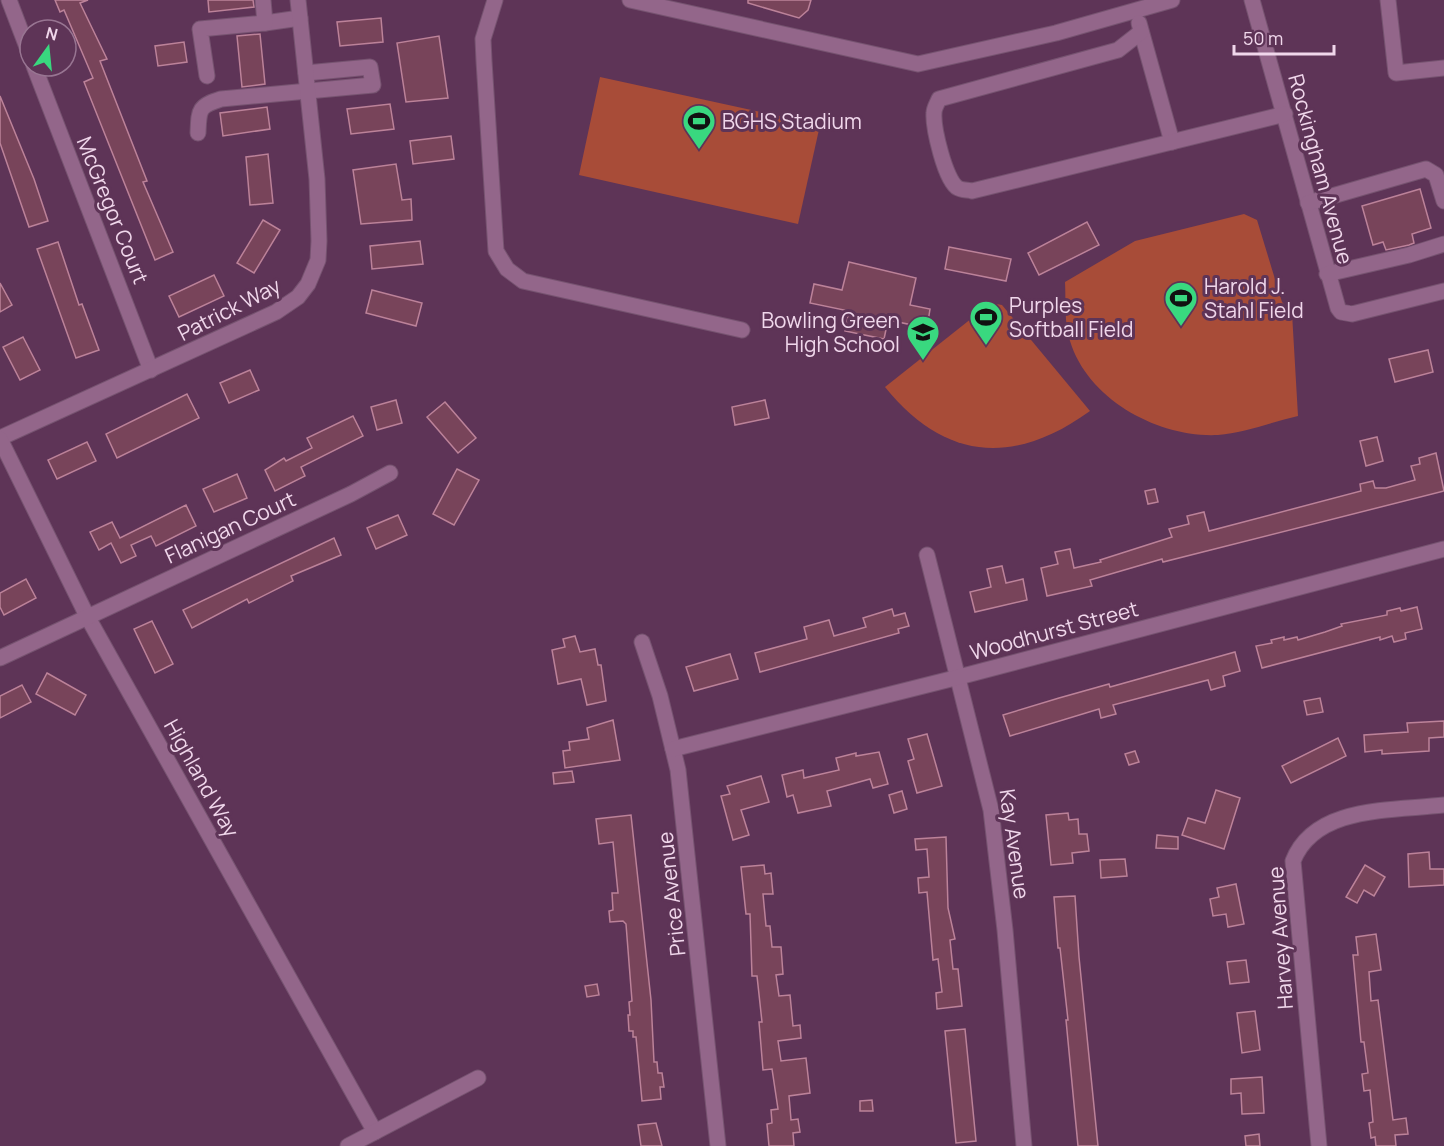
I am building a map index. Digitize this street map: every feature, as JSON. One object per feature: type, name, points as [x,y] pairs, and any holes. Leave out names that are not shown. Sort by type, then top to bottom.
[{"type":"street","points":[[9,0],[18,24]]},
{"type":"street","points":[[263,0],[265,23]]},
{"type":"street","name":"Patrick Way","points":[[0,438],[276,312],[298,297],[308,284],[318,260],[320,222],[298,0]]},
{"type":"street","points":[[495,0],[483,39],[496,251],[507,269],[524,281],[742,330]]},
{"type":"street","points":[[630,0],[674,5],[918,64],[1056,33],[1172,0]]},
{"type":"street","name":"Rockingham Avenue","points":[[1252,0],[1327,274],[1336,304],[1341,312],[1352,314],[1443,297]]},
{"type":"street","points":[[1388,0],[1396,73],[1444,68]]},
{"type":"street","points":[[1136,10],[1172,142]]},
{"type":"street","points":[[207,76],[200,29],[300,18]]},
{"type":"street","points":[[1141,32],[1118,50],[939,99],[934,110],[934,122],[946,169],[958,188],[972,191],[1285,114]]},
{"type":"street","points":[[198,133],[199,113],[206,103],[221,99],[308,89],[373,85],[370,67],[306,73]]},
{"type":"street","name":"McGregor Court","points":[[39,78],[151,370]]},
{"type":"street","points":[[1308,203],[1426,169],[1436,175],[1444,201]]},
{"type":"street","points":[[1327,274],[1409,255],[1444,244]]},
{"type":"street","name":"Highland Way","points":[[0,438],[87,616],[375,1132]]},
{"type":"street","name":"Flanigan Court","points":[[0,658],[351,494],[390,473]]},
{"type":"street","name":"Woodhurst Street","points":[[673,749],[959,677],[1444,549]]},
{"type":"street","name":"Kay Avenue","points":[[927,555],[979,753],[994,830],[1024,1146]]},
{"type":"street","name":"Price Avenue","points":[[642,642],[660,696],[673,749],[689,858],[718,1146]]},
{"type":"street","name":"Harvey Avenue","points":[[1319,1146],[1293,861],[1299,847],[1309,835],[1330,822],[1347,817],[1444,805]]},
{"type":"street","points":[[348,1146],[478,1078]]},
{"type":"shaded area","name":"BGHS Stadium","points":[[600,77],[820,125],[798,224],[579,175]]},
{"type":"shaded area","name":"Harold J. Stahl Field","points":[[1244,214],[1257,220],[1282,302],[1292,313],[1298,416],[1248,430],[1218,435],[1173,430],[1150,422],[1109,397],[1092,381],[1079,362],[1067,327],[1065,282],[1135,241]]},
{"type":"shaded area","name":"Purples Softball Field","points":[[991,303],[1002,305],[1090,411],[1062,429],[1034,441],[1008,447],[981,447],[956,442],[932,430],[908,412],[885,387]]},
{"type":"building","points":[[55,0],[88,0],[80,3],[107,59],[100,61],[147,181],[143,182],[173,252],[155,260],[84,82],[93,78],[78,43],[78,18],[67,18],[64,10],[60,12]]},
{"type":"building","points":[[208,0],[253,0],[254,7],[209,12]]},
{"type":"building","points":[[748,0],[811,0],[808,10],[799,18],[748,3]]},
{"type":"building","points":[[381,18],[383,42],[340,46],[337,22]]},
{"type":"building","points":[[260,34],[265,84],[242,87],[237,36]]},
{"type":"building","points":[[439,36],[448,98],[406,102],[397,43]]},
{"type":"building","points":[[184,42],[187,62],[158,66],[155,46]]},
{"type":"building","points":[[0,96],[34,179],[48,221],[29,227],[0,143]]},
{"type":"building","points":[[390,104],[394,129],[351,134],[347,109]]},
{"type":"building","points":[[267,107],[270,129],[223,136],[220,113]]},
{"type":"building","points":[[451,136],[454,159],[413,164],[410,141]]},
{"type":"building","points":[[268,154],[273,203],[250,205],[246,157]]},
{"type":"building","points":[[396,164],[402,200],[411,199],[412,220],[361,224],[353,170]]},
{"type":"building","points":[[1420,189],[1431,228],[1412,234],[1414,243],[1409,245],[1386,250],[1383,242],[1373,245],[1362,206]]},
{"type":"building","points":[[263,220],[280,230],[254,273],[237,263]]},
{"type":"building","points":[[1087,222],[1099,245],[1039,275],[1028,253]]},
{"type":"building","points":[[420,241],[423,264],[372,269],[370,246]]},
{"type":"building","points":[[58,242],[79,305],[82,304],[99,350],[76,358],[37,249]]},
{"type":"building","points":[[949,247],[1011,259],[1006,281],[945,269]]},
{"type":"building","points":[[849,262],[916,278],[910,305],[930,309],[927,328],[888,320],[884,339],[845,331],[849,311],[810,303],[814,284],[842,290]]},
{"type":"building","points":[[214,275],[224,296],[179,317],[169,296]]},
{"type":"building","points":[[0,283],[12,305],[0,312]]},
{"type":"building","points":[[372,290],[422,303],[416,326],[366,313]]},
{"type":"building","points":[[23,337],[40,370],[20,380],[3,347]]},
{"type":"building","points":[[1428,350],[1433,372],[1395,382],[1389,359]]},
{"type":"building","points":[[250,370],[259,390],[229,403],[220,383]]},
{"type":"building","points":[[187,394],[199,418],[117,458],[106,434]]},
{"type":"building","points":[[396,400],[402,423],[377,430],[371,407]]},
{"type":"building","points":[[765,400],[769,418],[735,425],[732,407]]},
{"type":"building","points":[[445,402],[476,438],[458,453],[427,417]]},
{"type":"building","points":[[353,416],[363,436],[301,467],[305,476],[275,491],[265,470],[284,458],[286,461],[312,448],[307,438]]},
{"type":"building","points":[[1377,437],[1383,461],[1366,466],[1360,441]]},
{"type":"building","points":[[87,442],[96,461],[57,479],[48,460]]},
{"type":"building","points":[[1436,453],[1444,491],[1163,562],[1162,559],[1090,580],[1092,586],[1047,596],[1041,568],[1058,564],[1055,552],[1070,549],[1074,568],[1101,562],[1100,560],[1172,537],[1169,529],[1189,524],[1187,516],[1204,512],[1209,531],[1361,491],[1360,484],[1373,481],[1375,488],[1386,488],[1415,480],[1411,466],[1420,464],[1419,458]]},
{"type":"building","points":[[457,469],[479,480],[454,525],[433,514]]},
{"type":"building","points":[[237,474],[247,498],[214,512],[203,489]]},
{"type":"building","points":[[1155,489],[1158,502],[1148,504],[1145,491]]},
{"type":"building","points":[[186,505],[196,526],[156,546],[151,536],[131,545],[136,556],[121,563],[111,543],[99,550],[90,532],[112,522],[120,538]]},
{"type":"building","points":[[398,515],[407,535],[376,549],[367,528]]},
{"type":"building","points":[[334,538],[341,555],[291,576],[293,581],[249,603],[247,599],[192,628],[183,610]]},
{"type":"building","points":[[1002,566],[1006,583],[1023,579],[1027,600],[975,612],[970,592],[991,587],[987,569]]},
{"type":"building","points":[[26,579],[36,598],[4,615],[0,607],[0,593]]},
{"type":"building","points":[[1417,607],[1422,629],[1405,633],[1406,639],[1394,642],[1392,636],[1380,640],[1380,637],[1262,668],[1256,646],[1272,643],[1271,640],[1297,637],[1298,640],[1342,626],[1341,624],[1387,615],[1387,611],[1400,608],[1401,611]]},
{"type":"building","points":[[892,609],[894,616],[905,613],[909,626],[898,629],[899,633],[760,672],[755,653],[807,639],[804,627],[829,620],[834,636],[866,627],[863,618]]},
{"type":"building","points":[[152,621],[173,664],[155,673],[134,629]]},
{"type":"building","points":[[575,636],[580,652],[595,649],[598,665],[601,665],[606,701],[587,705],[581,679],[558,684],[552,650],[565,647],[563,639]]},
{"type":"building","points":[[1235,652],[1240,671],[1223,676],[1225,686],[1211,690],[1208,680],[1113,705],[1116,714],[1101,718],[1099,709],[1010,736],[1003,715],[1109,684],[1110,687]]},
{"type":"building","points":[[730,654],[738,679],[694,691],[686,667]]},
{"type":"building","points":[[47,673],[86,695],[75,715],[36,694]]},
{"type":"building","points":[[22,685],[31,702],[0,718],[0,696]]},
{"type":"building","points":[[1320,698],[1323,712],[1307,715],[1304,701]]},
{"type":"building","points":[[613,720],[620,760],[565,768],[563,751],[570,750],[569,742],[589,739],[587,728]]},
{"type":"building","points":[[1444,721],[1444,737],[1429,738],[1429,751],[1382,754],[1382,750],[1365,752],[1364,735],[1408,732],[1407,723]]},
{"type":"building","points":[[927,734],[942,786],[917,793],[908,761],[914,759],[908,739]]},
{"type":"building","points":[[1338,738],[1346,756],[1291,783],[1282,766]]},
{"type":"building","points":[[1135,751],[1139,762],[1129,765],[1125,754]]},
{"type":"building","points":[[879,752],[888,784],[873,788],[870,779],[827,791],[831,806],[798,813],[793,795],[787,797],[782,775],[803,770],[804,778],[839,770],[836,758],[856,753],[856,756]]},
{"type":"building","points":[[572,771],[574,782],[554,784],[553,773]]},
{"type":"building","points":[[761,776],[769,802],[741,810],[749,835],[733,840],[721,796],[730,794],[727,786]]},
{"type":"building","points":[[1216,790],[1240,798],[1224,849],[1182,835],[1188,818],[1205,823]]},
{"type":"building","points":[[902,791],[907,809],[894,813],[889,795]]},
{"type":"building","points":[[1068,813],[1069,820],[1078,819],[1079,834],[1087,834],[1089,851],[1072,853],[1073,863],[1051,865],[1046,815]]},
{"type":"building","points":[[631,815],[651,1000],[654,1062],[657,1062],[658,1073],[662,1073],[664,1087],[660,1087],[661,1099],[642,1101],[636,1037],[633,1037],[633,1031],[629,1031],[629,1002],[632,1001],[626,924],[623,921],[610,922],[609,911],[613,910],[612,893],[618,893],[613,842],[599,844],[596,819]]},
{"type":"building","points":[[1157,835],[1178,837],[1178,849],[1156,848]]},
{"type":"building","points":[[946,837],[948,908],[955,939],[950,940],[953,969],[958,969],[962,1006],[937,1009],[936,993],[942,992],[938,959],[933,960],[927,892],[919,893],[918,878],[929,877],[927,849],[916,850],[915,839]]},
{"type":"building","points":[[1429,852],[1430,869],[1444,869],[1444,885],[1409,887],[1408,854]]},
{"type":"building","points":[[1125,859],[1127,876],[1101,878],[1100,860]]},
{"type":"building","points":[[764,865],[765,874],[771,873],[773,894],[763,894],[766,926],[770,926],[772,947],[781,947],[783,974],[776,975],[779,996],[790,995],[793,1026],[800,1025],[801,1038],[778,1041],[781,1061],[806,1058],[810,1093],[789,1096],[791,1120],[798,1119],[800,1132],[793,1133],[794,1146],[769,1146],[767,1124],[772,1123],[771,1110],[778,1109],[772,1069],[763,1070],[759,1022],[762,1022],[757,976],[752,976],[750,914],[746,914],[741,867]]},
{"type":"building","points":[[1365,865],[1385,877],[1374,896],[1364,890],[1357,903],[1346,897]]},
{"type":"building","points":[[1236,884],[1244,924],[1228,927],[1226,914],[1213,916],[1210,899],[1219,897],[1217,888]]},
{"type":"building","points":[[1075,896],[1098,1146],[1078,1146],[1066,1020],[1068,1020],[1060,948],[1058,948],[1054,897]]},
{"type":"building","points":[[1376,934],[1381,970],[1369,972],[1371,1001],[1378,1000],[1393,1120],[1406,1118],[1408,1134],[1395,1135],[1396,1146],[1376,1146],[1375,1137],[1371,1138],[1369,1123],[1373,1122],[1370,1090],[1364,1091],[1362,1074],[1368,1073],[1364,1042],[1361,1042],[1353,955],[1358,955],[1356,937]]},
{"type":"building","points":[[1246,960],[1249,982],[1230,984],[1227,962]]},
{"type":"building","points":[[597,984],[599,995],[587,997],[585,986]]},
{"type":"building","points":[[1255,1011],[1260,1050],[1242,1053],[1237,1013]]},
{"type":"building","points":[[965,1029],[976,1141],[956,1143],[945,1031]]},
{"type":"building","points":[[1262,1077],[1264,1113],[1242,1114],[1241,1093],[1231,1094],[1231,1079]]},
{"type":"building","points":[[872,1100],[873,1111],[860,1111],[860,1101]]},
{"type":"building","points":[[656,1123],[662,1146],[641,1146],[638,1125]]},
{"type":"building","points":[[1259,1134],[1260,1146],[1246,1146],[1245,1136]]},
{"type":"place","name":"BGHS Stadium","points":[[699,150]]},
{"type":"place","name":"Harold J. Stahl Field","points":[[1181,327]]},
{"type":"place","name":"Purples Softball Field","points":[[986,346]]},
{"type":"place","name":"Bowling Green High School","points":[[923,361]]}]
